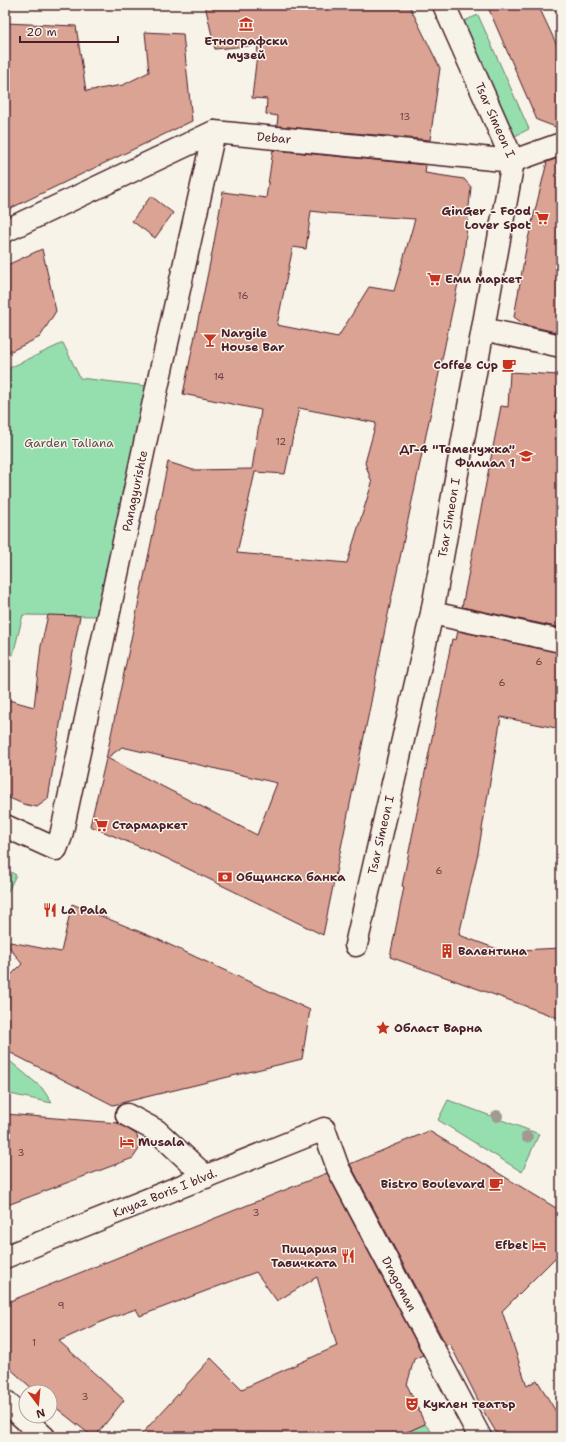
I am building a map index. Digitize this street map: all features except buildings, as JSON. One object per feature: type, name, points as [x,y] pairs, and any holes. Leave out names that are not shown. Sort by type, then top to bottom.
[{"type":"street","name":"Tsar Simeon I","points":[[356,945],[432,613],[514,161],[444,5]]},
{"type":"street","name":"Debar","points":[[214,132],[514,161],[561,144]]},
{"type":"street","points":[[5,231],[214,132]]},
{"type":"street","name":"Panagyurishte","points":[[5,826],[56,849],[62,828],[214,132]]},
{"type":"street","points":[[483,329],[561,346]]},
{"type":"street","points":[[432,613],[561,641]]},
{"type":"street","points":[[127,1115],[157,1131],[206,1177]]},
{"type":"street","name":"Knyaz Boris I blvd.","points":[[5,1257],[324,1129]]},
{"type":"street","name":"Dragoman","points":[[324,1129],[338,1168],[480,1437]]},
{"type":"street","points":[[5,1401],[44,1437]]},
{"type":"green space","points":[[478,15],[529,129],[515,136],[462,22]]},
{"type":"green space","name":"Garden Taliana","points":[[63,343],[80,378],[147,386],[99,616],[23,615],[13,655],[5,654],[5,370]]},
{"type":"green space","points":[[5,869],[16,875],[5,897]]},
{"type":"green space","points":[[5,1057],[42,1088],[52,1103],[5,1093]]},
{"type":"green space","points":[[448,1100],[539,1134],[522,1172],[438,1120]]},
{"type":"green space","points":[[425,1424],[436,1437],[396,1437]]},
{"type":"place","name":"Етнографски музей","points":[[246,24]]},
{"type":"place","name":"GinGer - Food Lover Spot","points":[[542,218]]},
{"type":"place","name":"Еми маркет","points":[[434,279]]},
{"type":"place","name":"Nargile House Bar","points":[[210,340]]},
{"type":"place","name":"Coffee Cup","points":[[509,365]]},
{"type":"place","name":"ДГ-4 \"Теменужка\" Филиал 1","points":[[526,456]]},
{"type":"place","name":"Стармаркет","points":[[101,825]]},
{"type":"place","name":"Общинска банка","points":[[225,877]]},
{"type":"place","name":"La Pala","points":[[50,910]]},
{"type":"place","name":"Валентина","points":[[447,951]]},
{"type":"place","name":"Област Варна","points":[[383,1028]]},
{"type":"place","name":"Musala","points":[[127,1142]]},
{"type":"place","name":"Bistro Boulevard","points":[[496,1184]]},
{"type":"place","name":"Efbet","points":[[539,1245]]},
{"type":"place","name":"Пицария Тавичката","points":[[348,1256]]},
{"type":"place","name":"Куклен театър","points":[[412,1404]]}]
